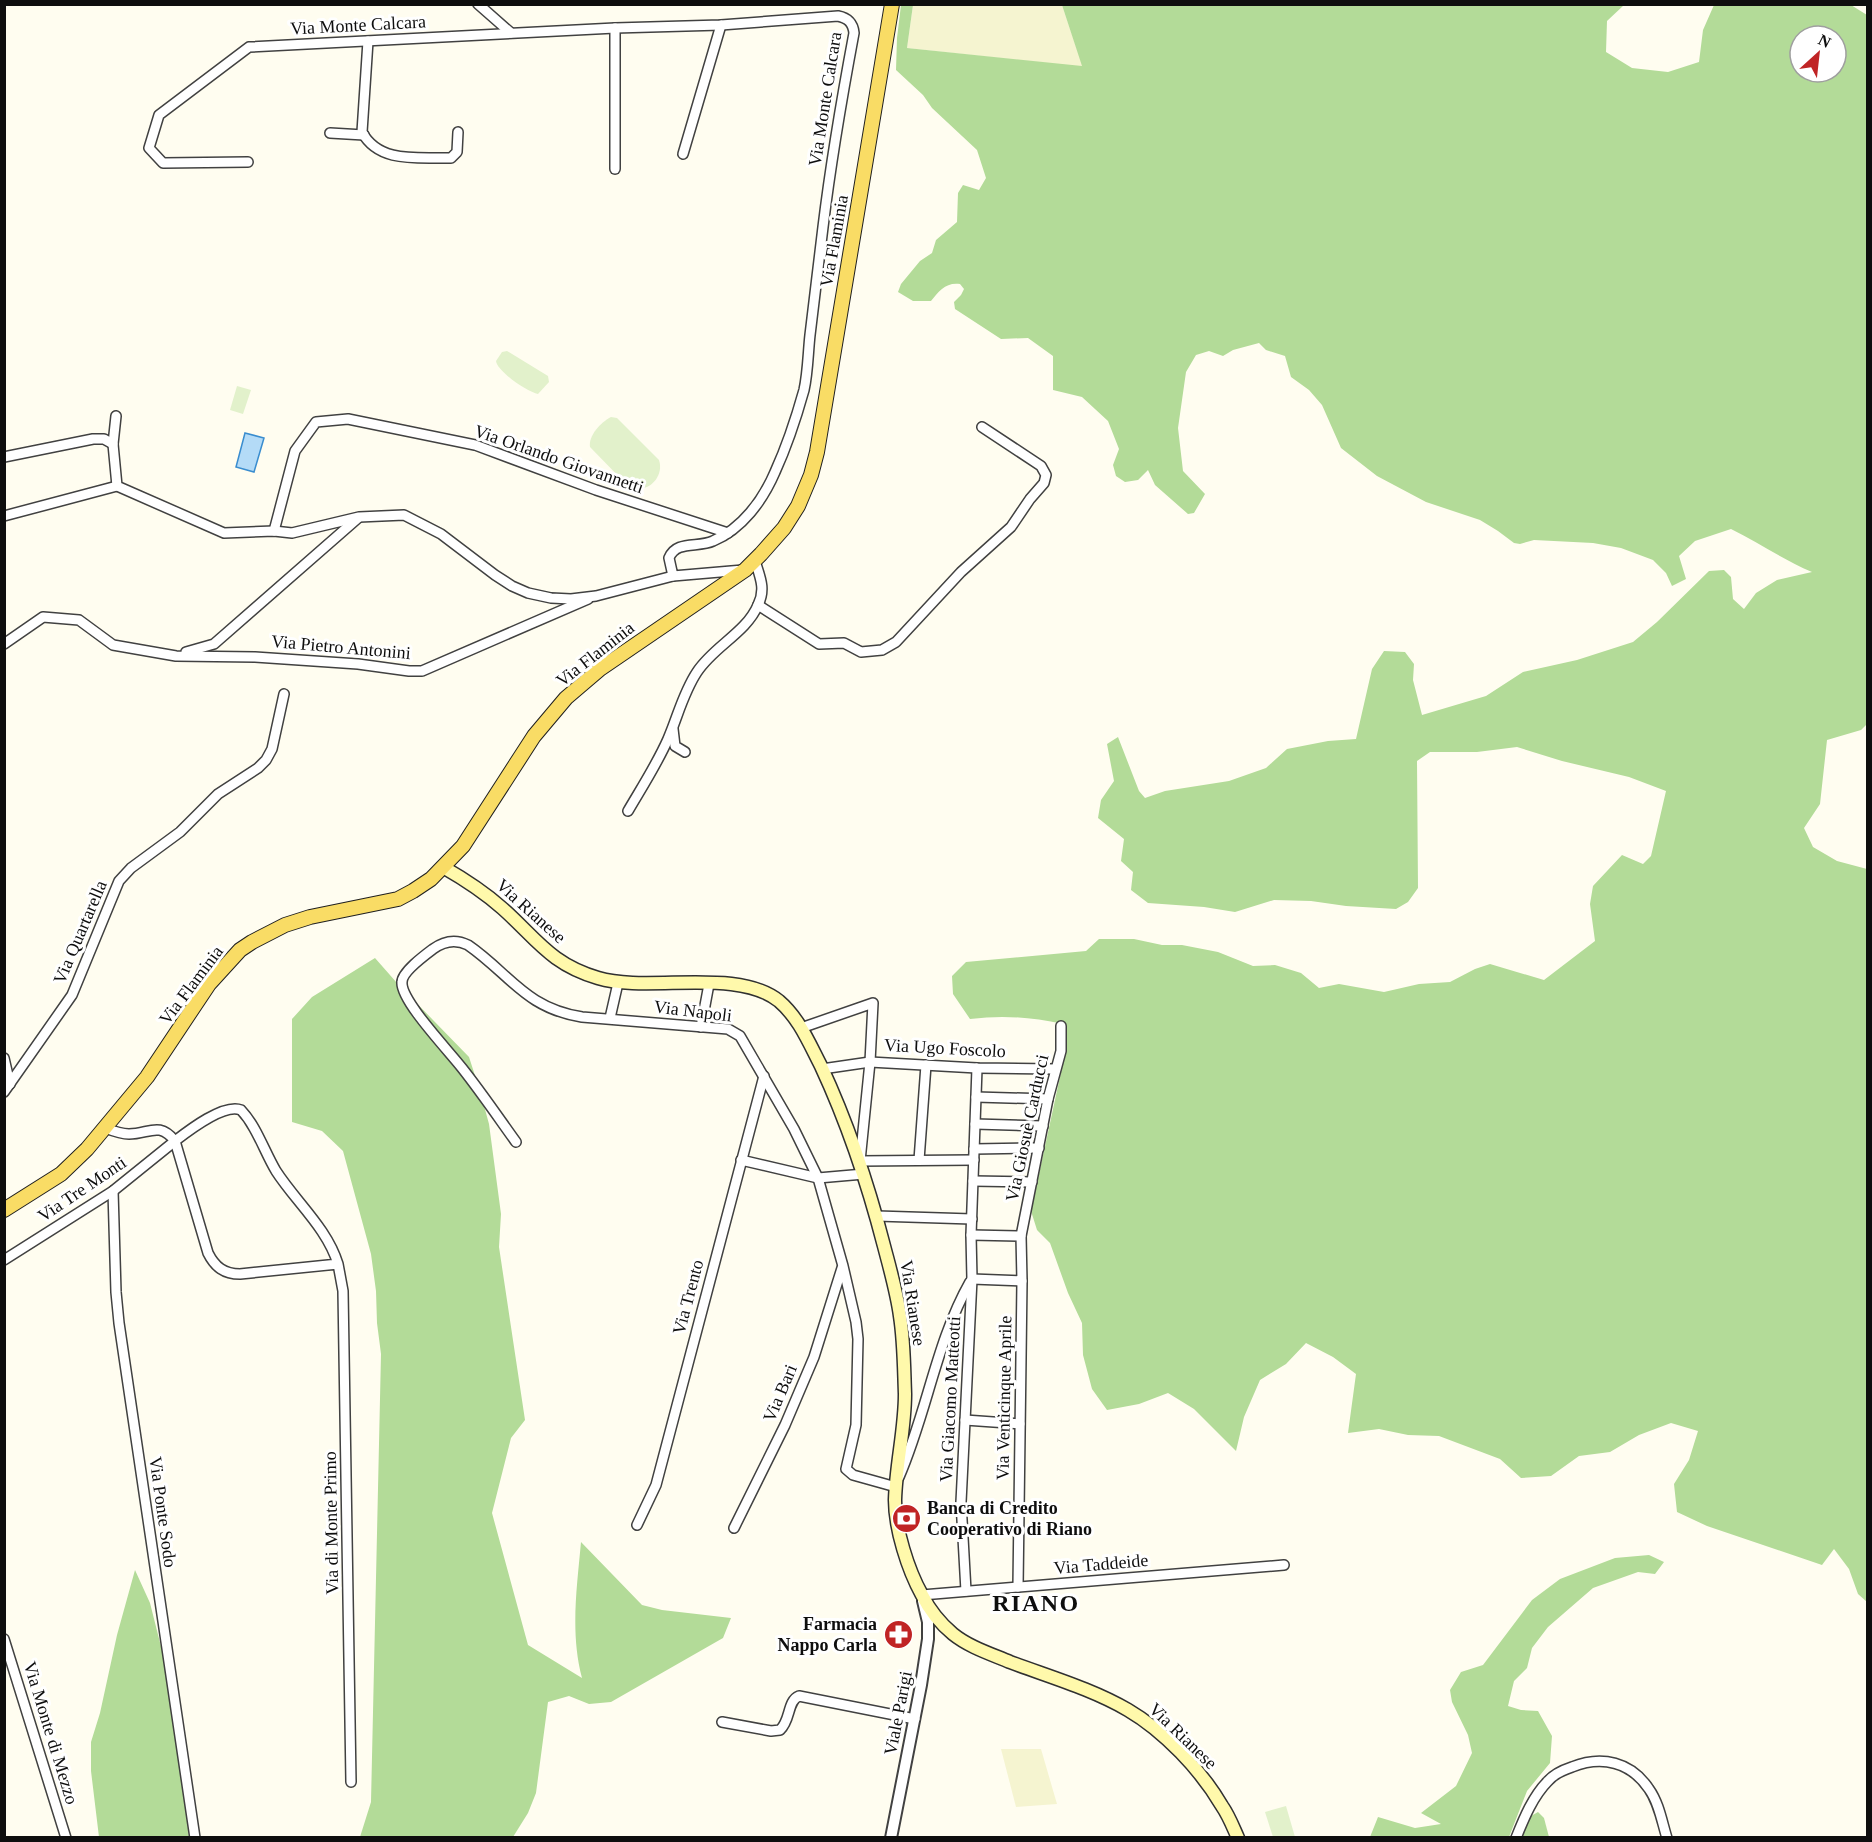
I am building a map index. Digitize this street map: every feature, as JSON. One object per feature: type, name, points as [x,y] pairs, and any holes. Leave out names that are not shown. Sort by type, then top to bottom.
[{"type":"main road","name":"Via Flaminia","points":[[4,1210],[61,1174],[76,1160],[147,1077],[209,984],[240,950],[291,923],[402,897],[423,885],[463,846],[534,736],[566,698],[600,669],[750,566],[778,536],[791,518],[803,494],[815,461],[892,4]]},
{"type":"main road","name":"Via Rianese","points":[[443,867],[473,885],[492,900],[555,958],[582,973],[618,982],[742,986],[770,995],[788,1010],[801,1028],[822,1069],[849,1130],[877,1216],[899,1306],[902,1332],[904,1416],[896,1510],[900,1535],[922,1595],[941,1622],[962,1640],[994,1655],[1100,1696],[1147,1723],[1177,1750],[1205,1781],[1222,1804],[1238,1838]]},
{"type":"street","points":[[478,4],[511,33]]},
{"type":"street","name":"Via Monte Calcara","points":[[248,162],[163,163],[149,148],[159,115],[249,47],[615,28],[721,25],[838,16],[850,22],[854,33],[827,188],[804,389],[781,458],[771,480],[753,509],[728,533],[706,544],[681,546],[676,549],[669,558],[673,576]]},
{"type":"street","points":[[683,154],[721,25]]},
{"type":"street","points":[[615,28],[615,169]]},
{"type":"street","points":[[368,41],[362,132],[367,142],[374,148],[392,156],[451,158],[457,152],[458,132]]},
{"type":"street","points":[[330,133],[364,135]]},
{"type":"street","points":[[4,516],[117,486],[113,444],[116,416]]},
{"type":"street","name":"Via Orlando Giovannetti","points":[[274,531],[294,451],[316,422],[348,419],[476,445],[596,490],[728,533]]},
{"type":"street","points":[[758,605],[819,644],[844,644],[861,652],[882,650],[896,642],[961,572],[1011,527],[1044,483],[1046,475],[1041,466],[982,427]]},
{"type":"street","points":[[4,457],[93,439],[104,439],[113,444]]},
{"type":"street","name":"Via Pietro Antonini","points":[[117,486],[224,534],[274,531],[292,533],[359,517],[404,515],[441,534],[512,586],[528,594],[551,598],[571,599],[596,596],[673,576]]},
{"type":"street","name":"Via Pietro Antonini","points":[[176,656],[214,644],[359,517]]},
{"type":"street","points":[[628,811],[665,745],[687,691],[701,666],[745,624],[758,605],[763,592],[763,587],[750,566],[673,576]]},
{"type":"street","name":"Via Pietro Antonini","points":[[4,644],[43,618],[79,620],[113,645],[176,656],[255,657],[358,664],[409,671],[423,670],[596,596]]},
{"type":"street","name":"Via Quartarella","points":[[7,1088],[72,995],[119,881],[131,868],[180,832],[218,794],[258,768],[266,760],[273,744],[284,694]]},
{"type":"street","points":[[672,726],[675,746],[685,752]]},
{"type":"street","name":"Via Napoli","points":[[516,1142],[461,1066],[427,1026],[402,987],[405,973],[440,945],[452,941],[471,947],[528,996],[541,1005],[567,1014],[728,1029],[736,1032],[742,1038],[764,1076],[818,1178],[843,1266],[858,1339],[856,1425],[846,1469],[849,1474],[897,1485]]},
{"type":"street","points":[[610,1018],[618,982]]},
{"type":"street","points":[[701,1027],[710,984]]},
{"type":"street","name":"Via Ugo Foscolo","points":[[801,1028],[873,1003],[870,1062]]},
{"type":"street","name":"Via Giosuè Carducci","points":[[1022,1281],[1021,1236],[1048,1099],[1061,1051],[1061,1026]]},
{"type":"street","points":[[4,1058],[7,1088]]},
{"type":"street","points":[[870,1062],[860,1161],[974,1160]]},
{"type":"street","name":"Via Ugo Foscolo","points":[[822,1069],[870,1062],[977,1068],[1055,1069]]},
{"type":"street","points":[[919,1160],[926,1065]]},
{"type":"street","name":"Via Giacomo Matteotti","points":[[966,1591],[961,1502],[972,1280],[971,1235],[977,1068]]},
{"type":"street","name":"Via Trento","points":[[637,1525],[656,1485],[764,1076]]},
{"type":"street","points":[[976,1097],[1048,1099]]},
{"type":"street","name":"Via Tre Monti","points":[[4,1260],[113,1191],[202,1121],[231,1108],[239,1108]]},
{"type":"street","name":"Via di Monte Primo","points":[[239,1108],[245,1114],[276,1171],[330,1244],[343,1281],[351,1782]]},
{"type":"street","points":[[975,1124],[1043,1126]]},
{"type":"street","name":"Via Tre Monti","points":[[105,1128],[126,1134],[153,1129],[160,1130],[175,1141]]},
{"type":"street","points":[[175,1141],[208,1253],[217,1267],[234,1274],[338,1264]]},
{"type":"street","points":[[974,1149],[1039,1148]]},
{"type":"street","points":[[741,1160],[818,1178],[864,1174]]},
{"type":"street","points":[[973,1181],[1032,1182]]},
{"type":"street","name":"Via Ponte Sodo","points":[[113,1191],[114,1257],[119,1323],[195,1838]]},
{"type":"street","points":[[877,1216],[972,1219]]},
{"type":"street","points":[[971,1235],[1021,1236]]},
{"type":"street","name":"Via Bari","points":[[734,1528],[785,1425],[814,1357],[843,1266]]},
{"type":"street","points":[[897,1485],[915,1436],[947,1329],[957,1305],[972,1280],[1022,1281]]},
{"type":"street","name":"Via Venticinque Aprile","points":[[1018,1587],[1022,1281]]},
{"type":"street","points":[[965,1420],[1020,1424]]},
{"type":"street","name":"Via Taddeide","points":[[922,1595],[1284,1565]]},
{"type":"street","name":"Viale Parigi","points":[[891,1838],[915,1719],[928,1634],[922,1595]]},
{"type":"street","name":"Via Monte di Mezzo","points":[[4,1639],[66,1838]]},
{"type":"street","points":[[722,1722],[771,1731],[780,1730],[787,1721],[794,1698],[802,1695],[915,1719]]},
{"type":"street","points":[[1516,1838],[1528,1810],[1547,1781],[1576,1765],[1600,1760],[1622,1765],[1643,1781],[1653,1797],[1667,1838]]},
{"type":"green space","points":[[901,5],[913,5],[907,48],[1082,66],[1062,5],[1624,5],[1607,21],[1606,52],[1632,68],[1668,72],[1699,62],[1703,30],[1714,5],[1851,5],[1867,15],[1867,724],[1861,730],[1827,740],[1820,804],[1804,828],[1813,847],[1837,861],[1867,869],[1867,1602],[1858,1594],[1849,1569],[1834,1549],[1822,1565],[1707,1526],[1677,1512],[1674,1484],[1689,1460],[1698,1431],[1671,1423],[1639,1435],[1610,1452],[1579,1456],[1551,1476],[1521,1478],[1500,1459],[1439,1436],[1408,1435],[1379,1429],[1348,1433],[1356,1374],[1333,1357],[1306,1343],[1286,1364],[1260,1380],[1244,1417],[1236,1451],[1194,1409],[1168,1393],[1139,1404],[1107,1410],[1092,1389],[1083,1355],[1082,1323],[1068,1293],[1050,1243],[1037,1230],[1031,1211],[1063,1063],[1063,1024],[1016,1017],[970,1019],[953,994],[952,976],[966,962],[1086,951],[1099,939],[1134,939],[1218,952],[1253,966],[1275,965],[1301,973],[1319,988],[1339,984],[1384,992],[1419,984],[1450,982],[1490,964],[1544,980],[1595,941],[1590,904],[1593,886],[1622,855],[1643,864],[1651,856],[1666,791],[1629,777],[1562,761],[1517,747],[1477,752],[1430,752],[1417,761],[1418,888],[1408,902],[1396,909],[1274,900],[1235,912],[1148,903],[1131,890],[1133,872],[1121,861],[1124,839],[1098,818],[1101,800],[1114,781],[1107,744],[1118,737],[1139,791],[1145,798],[1165,791],[1229,781],[1266,768],[1287,749],[1328,741],[1356,739],[1372,669],[1384,651],[1405,652],[1414,664],[1413,680],[1422,715],[1486,696],[1523,672],[1577,660],[1633,642],[1709,571],[1724,570],[1731,577],[1733,599],[1744,609],[1756,593],[1777,580],[1812,572],[1731,529],[1695,541],[1679,556],[1686,579],[1672,586],[1666,573],[1653,560],[1621,548],[1593,543],[1534,540],[1520,544],[1514,543],[1480,520],[1426,502],[1377,476],[1341,448],[1322,405],[1309,390],[1291,377],[1285,356],[1266,350],[1259,343],[1233,350],[1223,356],[1209,351],[1196,355],[1186,372],[1178,428],[1183,471],[1205,494],[1194,513],[1188,514],[1155,485],[1148,470],[1138,480],[1125,482],[1116,476],[1113,465],[1119,449],[1108,421],[1082,397],[1053,390],[1053,356],[1028,338],[1001,339],[955,309],[954,302],[964,289],[960,284],[947,286],[931,301],[913,301],[898,292],[901,284],[920,261],[932,253],[936,240],[957,222],[958,193],[963,185],[979,190],[986,178],[977,150],[896,70]]},
{"type":"green space","points":[[913,5],[1062,5],[1083,67],[907,48]]},
{"type":"green space","points":[[507,351],[548,376],[549,382],[538,394],[513,380],[501,370],[496,361],[502,352]]},
{"type":"green space","points":[[237,386],[251,390],[243,414],[230,410]]},
{"type":"green space","points":[[611,417],[617,418],[659,460],[659,473],[652,484],[647,487],[640,489],[627,485],[590,447],[591,438],[596,430]]},
{"type":"green space","points":[[375,958],[469,1057],[489,1124],[501,1214],[499,1247],[525,1420],[511,1438],[492,1513],[528,1645],[582,1678],[575,1627],[581,1542],[642,1605],[662,1610],[731,1618],[723,1638],[611,1702],[589,1704],[569,1696],[548,1702],[536,1793],[528,1813],[513,1837],[360,1837],[371,1802],[381,1354],[376,1291],[371,1254],[343,1151],[322,1131],[292,1122],[292,1019],[312,997]]},
{"type":"green space","points":[[1649,1555],[1664,1562],[1655,1574],[1638,1572],[1593,1588],[1548,1627],[1532,1648],[1527,1668],[1514,1681],[1508,1706],[1521,1710],[1538,1711],[1552,1736],[1550,1763],[1527,1791],[1509,1837],[1370,1837],[1378,1817],[1415,1828],[1441,1824],[1421,1813],[1456,1786],[1472,1753],[1468,1735],[1452,1702],[1450,1690],[1461,1672],[1483,1665],[1532,1600],[1560,1579],[1615,1558]]},
{"type":"green space","points":[[135,1570],[150,1603],[171,1686],[189,1837],[99,1837],[91,1771],[91,1742]]},
{"type":"green space","points":[[1001,1749],[1041,1749],[1057,1804],[1016,1807]]},
{"type":"green space","points":[[1286,1806],[1295,1837],[1273,1837],[1265,1812]]},
{"type":"green space","points":[[1538,1812],[1544,1818],[1549,1837],[1522,1837],[1531,1816]]},
{"type":"water","points":[[245,433],[264,438],[254,472],[236,467]]},
{"type":"place","name":"Banca di Credito Cooperativo di Riano","points":[[906,1518]]},
{"type":"place","name":"Farmacia Nappo Carla","points":[[898,1634]]},
{"type":"district","name":"RIANO","points":[[1036,1603]]}]
